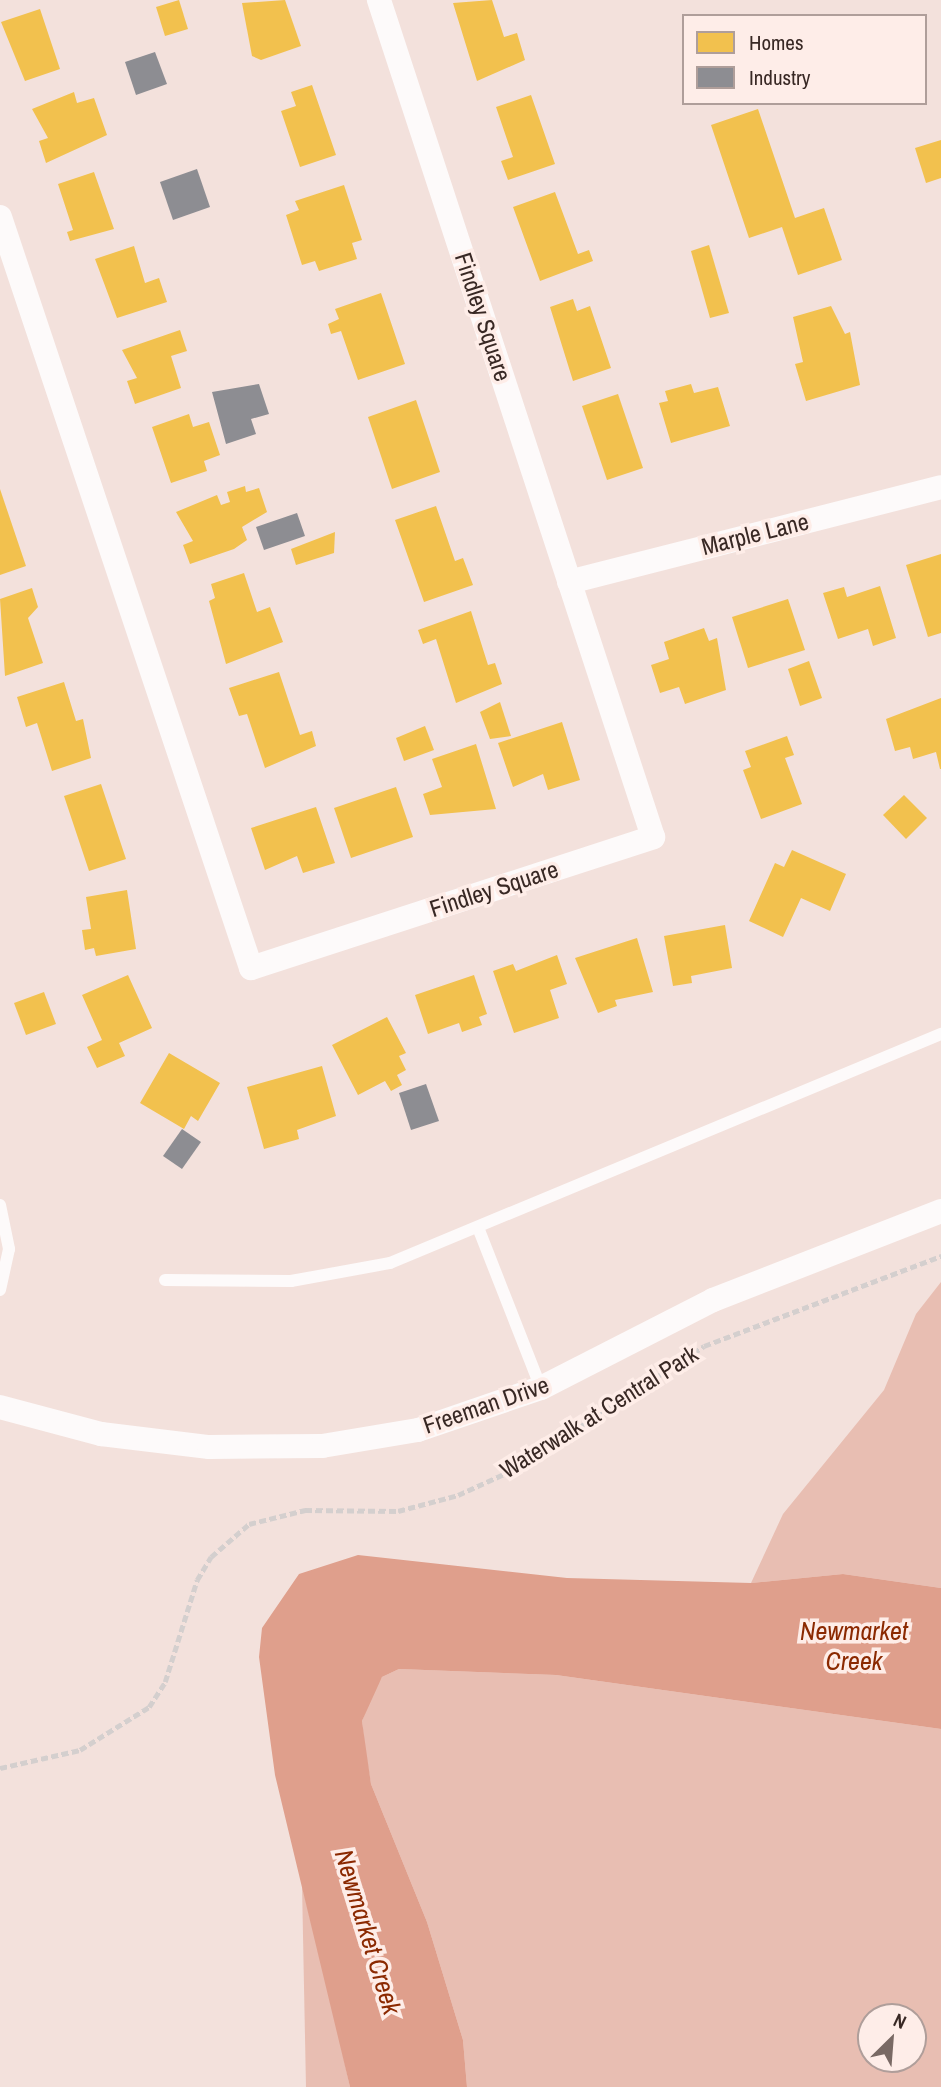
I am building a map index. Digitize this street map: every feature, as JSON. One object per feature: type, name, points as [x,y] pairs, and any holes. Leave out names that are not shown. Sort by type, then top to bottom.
[{"type":"street","name":"Findley Square","points":[[0,217],[251,968],[653,837],[379,0]]},
{"type":"street","name":"Marple Lane","points":[[569,582],[941,487]]},
{"type":"street","name":"Freeman Drive","points":[[0,1407],[154,1442],[280,1447],[418,1430],[541,1388],[713,1300],[941,1211]]},
{"type":"lane","points":[[165,1280],[239,1284],[342,1274],[479,1230],[743,1112],[941,1034]]},
{"type":"lane","points":[[0,1205],[9,1249],[0,1290]]},
{"type":"lane","points":[[479,1230],[541,1388]]},
{"type":"path","name":"Waterwalk at Central Park","points":[[0,1768],[90,1746],[149,1707],[165,1682],[197,1580],[220,1547],[249,1524],[305,1510],[398,1511],[458,1495],[517,1468],[704,1346],[941,1255]]},
{"type":"shaded area","points":[[941,1282],[941,1588],[843,1574],[751,1583],[783,1514],[884,1390],[916,1314]]},
{"type":"shaded area","points":[[399,1669],[556,1675],[941,1729],[941,2087],[467,2087],[463,2040],[427,1922],[371,1784],[362,1721],[382,1677]]},
{"type":"shaded area","points":[[302,1885],[338,2033],[350,2087],[306,2087]]},
{"type":"water","name":"Newmarket Creek","points":[[358,1555],[567,1578],[751,1583],[843,1574],[941,1588],[941,1729],[556,1675],[399,1669],[382,1677],[362,1721],[371,1784],[427,1922],[463,2040],[467,2087],[350,2087],[275,1775],[259,1657],[262,1628],[299,1574]]},
{"type":"building: Homes","points":[[179,0],[188,29],[165,36],[156,7]]},
{"type":"building: Homes","points":[[285,0],[301,46],[261,60],[252,56],[242,3]]},
{"type":"building: Homes","points":[[492,0],[504,37],[517,33],[525,60],[477,81],[453,3]]},
{"type":"building: Homes","points":[[40,9],[60,69],[25,81],[1,22]]},
{"type":"building: Homes","points":[[312,85],[336,155],[300,167],[281,111],[296,106],[291,92]]},
{"type":"building: Homes","points":[[74,92],[77,103],[94,98],[107,135],[46,163],[39,141],[48,138],[32,109]]},
{"type":"building: Homes","points":[[531,95],[555,164],[508,180],[501,161],[513,157],[496,107]]},
{"type":"building: Homes","points":[[758,109],[795,218],[824,208],[842,260],[798,275],[782,227],[749,238],[711,125]]},
{"type":"building: Homes","points":[[941,140],[941,178],[926,183],[915,148]]},
{"type":"building: Homes","points":[[94,172],[114,229],[70,241],[67,232],[73,230],[58,184]]},
{"type":"building: Homes","points":[[344,185],[362,240],[352,243],[357,259],[319,271],[315,261],[302,265],[286,215],[299,210],[295,201]]},
{"type":"building: Homes","points":[[555,192],[578,254],[589,250],[593,261],[540,281],[513,207]]},
{"type":"building: Homes","points":[[709,245],[729,313],[710,318],[691,251]]},
{"type":"building: Homes","points":[[134,246],[145,283],[159,278],[167,302],[117,318],[95,259]]},
{"type":"building: Homes","points":[[381,293],[405,364],[358,380],[341,331],[331,334],[328,324],[339,319],[335,309]]},
{"type":"building: Homes","points":[[573,299],[577,311],[590,306],[611,368],[573,381],[550,307]]},
{"type":"building: Homes","points":[[831,306],[845,334],[850,332],[860,385],[806,401],[795,364],[803,362],[793,317]]},
{"type":"building: Homes","points":[[180,330],[187,351],[171,356],[181,388],[135,404],[127,381],[137,378],[122,350]]},
{"type":"building: Homes","points":[[691,384],[694,393],[718,387],[730,426],[671,443],[659,403],[668,401],[665,391]]},
{"type":"building: Homes","points":[[618,394],[643,468],[607,480],[582,406]]},
{"type":"building: Homes","points":[[416,400],[440,472],[392,489],[368,417]]},
{"type":"building: Homes","points":[[189,414],[193,427],[209,422],[220,455],[204,461],[207,471],[171,483],[152,427]]},
{"type":"building: Homes","points":[[245,486],[246,492],[259,488],[267,512],[242,527],[247,540],[234,549],[190,564],[183,545],[193,541],[176,512],[217,495],[221,505],[230,502],[227,492]]},
{"type":"building: Homes","points":[[0,489],[26,566],[0,575]]},
{"type":"building: Homes","points":[[436,506],[455,561],[463,558],[473,585],[424,602],[395,520]]},
{"type":"building: Homes","points":[[335,532],[334,553],[296,565],[291,549]]},
{"type":"building: Homes","points":[[941,554],[941,633],[928,637],[906,565]]},
{"type":"building: Homes","points":[[244,573],[257,612],[270,607],[283,642],[226,664],[209,601],[215,598],[211,584]]},
{"type":"building: Homes","points":[[880,586],[896,638],[873,646],[868,629],[838,639],[823,593],[844,587],[847,597]]},
{"type":"building: Homes","points":[[32,588],[38,607],[28,618],[43,663],[5,676],[0,599]]},
{"type":"building: Homes","points":[[788,599],[805,650],[748,668],[732,617]]},
{"type":"building: Homes","points":[[471,611],[488,665],[495,663],[502,684],[456,703],[436,639],[423,644],[418,630]]},
{"type":"building: Homes","points":[[704,628],[709,641],[717,638],[726,690],[685,704],[679,687],[660,693],[651,665],[669,659],[664,642]]},
{"type":"building: Homes","points":[[809,661],[822,698],[800,706],[788,669]]},
{"type":"building: Homes","points":[[279,672],[300,735],[312,731],[316,746],[265,768],[247,714],[239,716],[229,688]]},
{"type":"building: Homes","points":[[64,682],[76,721],[83,719],[91,758],[52,771],[37,723],[26,727],[17,697]]},
{"type":"building: Homes","points":[[941,698],[940,769],[936,752],[913,759],[910,747],[895,751],[886,719]]},
{"type":"building: Homes","points":[[500,702],[511,736],[490,739],[480,712]]},
{"type":"building: Homes","points":[[562,722],[580,780],[548,790],[543,774],[513,787],[498,743]]},
{"type":"building: Homes","points":[[425,726],[434,750],[404,761],[396,738]]},
{"type":"building: Homes","points":[[787,736],[794,755],[785,758],[802,804],[761,819],[743,770],[751,767],[745,751]]},
{"type":"building: Homes","points":[[476,744],[496,809],[430,815],[423,794],[442,787],[432,759]]},
{"type":"building: Homes","points":[[101,784],[126,859],[89,871],[64,796]]},
{"type":"building: Homes","points":[[396,787],[413,837],[351,858],[334,808]]},
{"type":"building: Homes","points":[[904,795],[927,818],[906,839],[883,815]]},
{"type":"building: Homes","points":[[316,807],[335,863],[303,873],[297,856],[265,870],[251,828]]},
{"type":"building: Homes","points":[[792,850],[846,874],[830,911],[801,898],[783,937],[749,921],[775,863],[784,867]]},
{"type":"building: Homes","points":[[127,890],[136,949],[96,956],[94,948],[85,950],[82,930],[91,929],[86,897]]},
{"type":"building: Homes","points":[[725,925],[732,968],[691,976],[692,983],[673,986],[664,936]]},
{"type":"building: Homes","points":[[637,938],[653,992],[615,1000],[617,1006],[598,1013],[575,958]]},
{"type":"building: Homes","points":[[557,955],[567,984],[550,990],[559,1018],[514,1033],[493,971],[513,964],[516,971]]},
{"type":"building: Homes","points":[[128,975],[152,1028],[119,1043],[125,1056],[97,1068],[87,1047],[102,1040],[82,995]]},
{"type":"building: Homes","points":[[474,975],[487,1014],[479,1017],[482,1025],[462,1032],[459,1023],[428,1034],[415,995]]},
{"type":"building: Homes","points":[[44,992],[56,1024],[26,1035],[14,1003]]},
{"type":"building: Homes","points":[[387,1017],[406,1053],[399,1056],[406,1070],[397,1075],[402,1085],[391,1091],[385,1081],[358,1095],[332,1045]]},
{"type":"building: Homes","points":[[169,1053],[220,1083],[198,1121],[191,1116],[184,1129],[140,1103]]},
{"type":"building: Homes","points":[[322,1066],[336,1116],[297,1130],[299,1139],[264,1149],[247,1087]]},
{"type":"building: Industry","points":[[155,52],[167,84],[136,95],[125,62]]},
{"type":"building: Industry","points":[[197,169],[210,207],[173,220],[160,182]]},
{"type":"building: Industry","points":[[259,384],[269,414],[251,419],[256,434],[226,444],[212,392]]},
{"type":"building: Industry","points":[[297,513],[305,536],[264,550],[256,527]]},
{"type":"building: Industry","points":[[426,1084],[439,1121],[411,1130],[399,1093]]},
{"type":"building: Industry","points":[[182,1129],[201,1142],[182,1169],[163,1156]]}]
